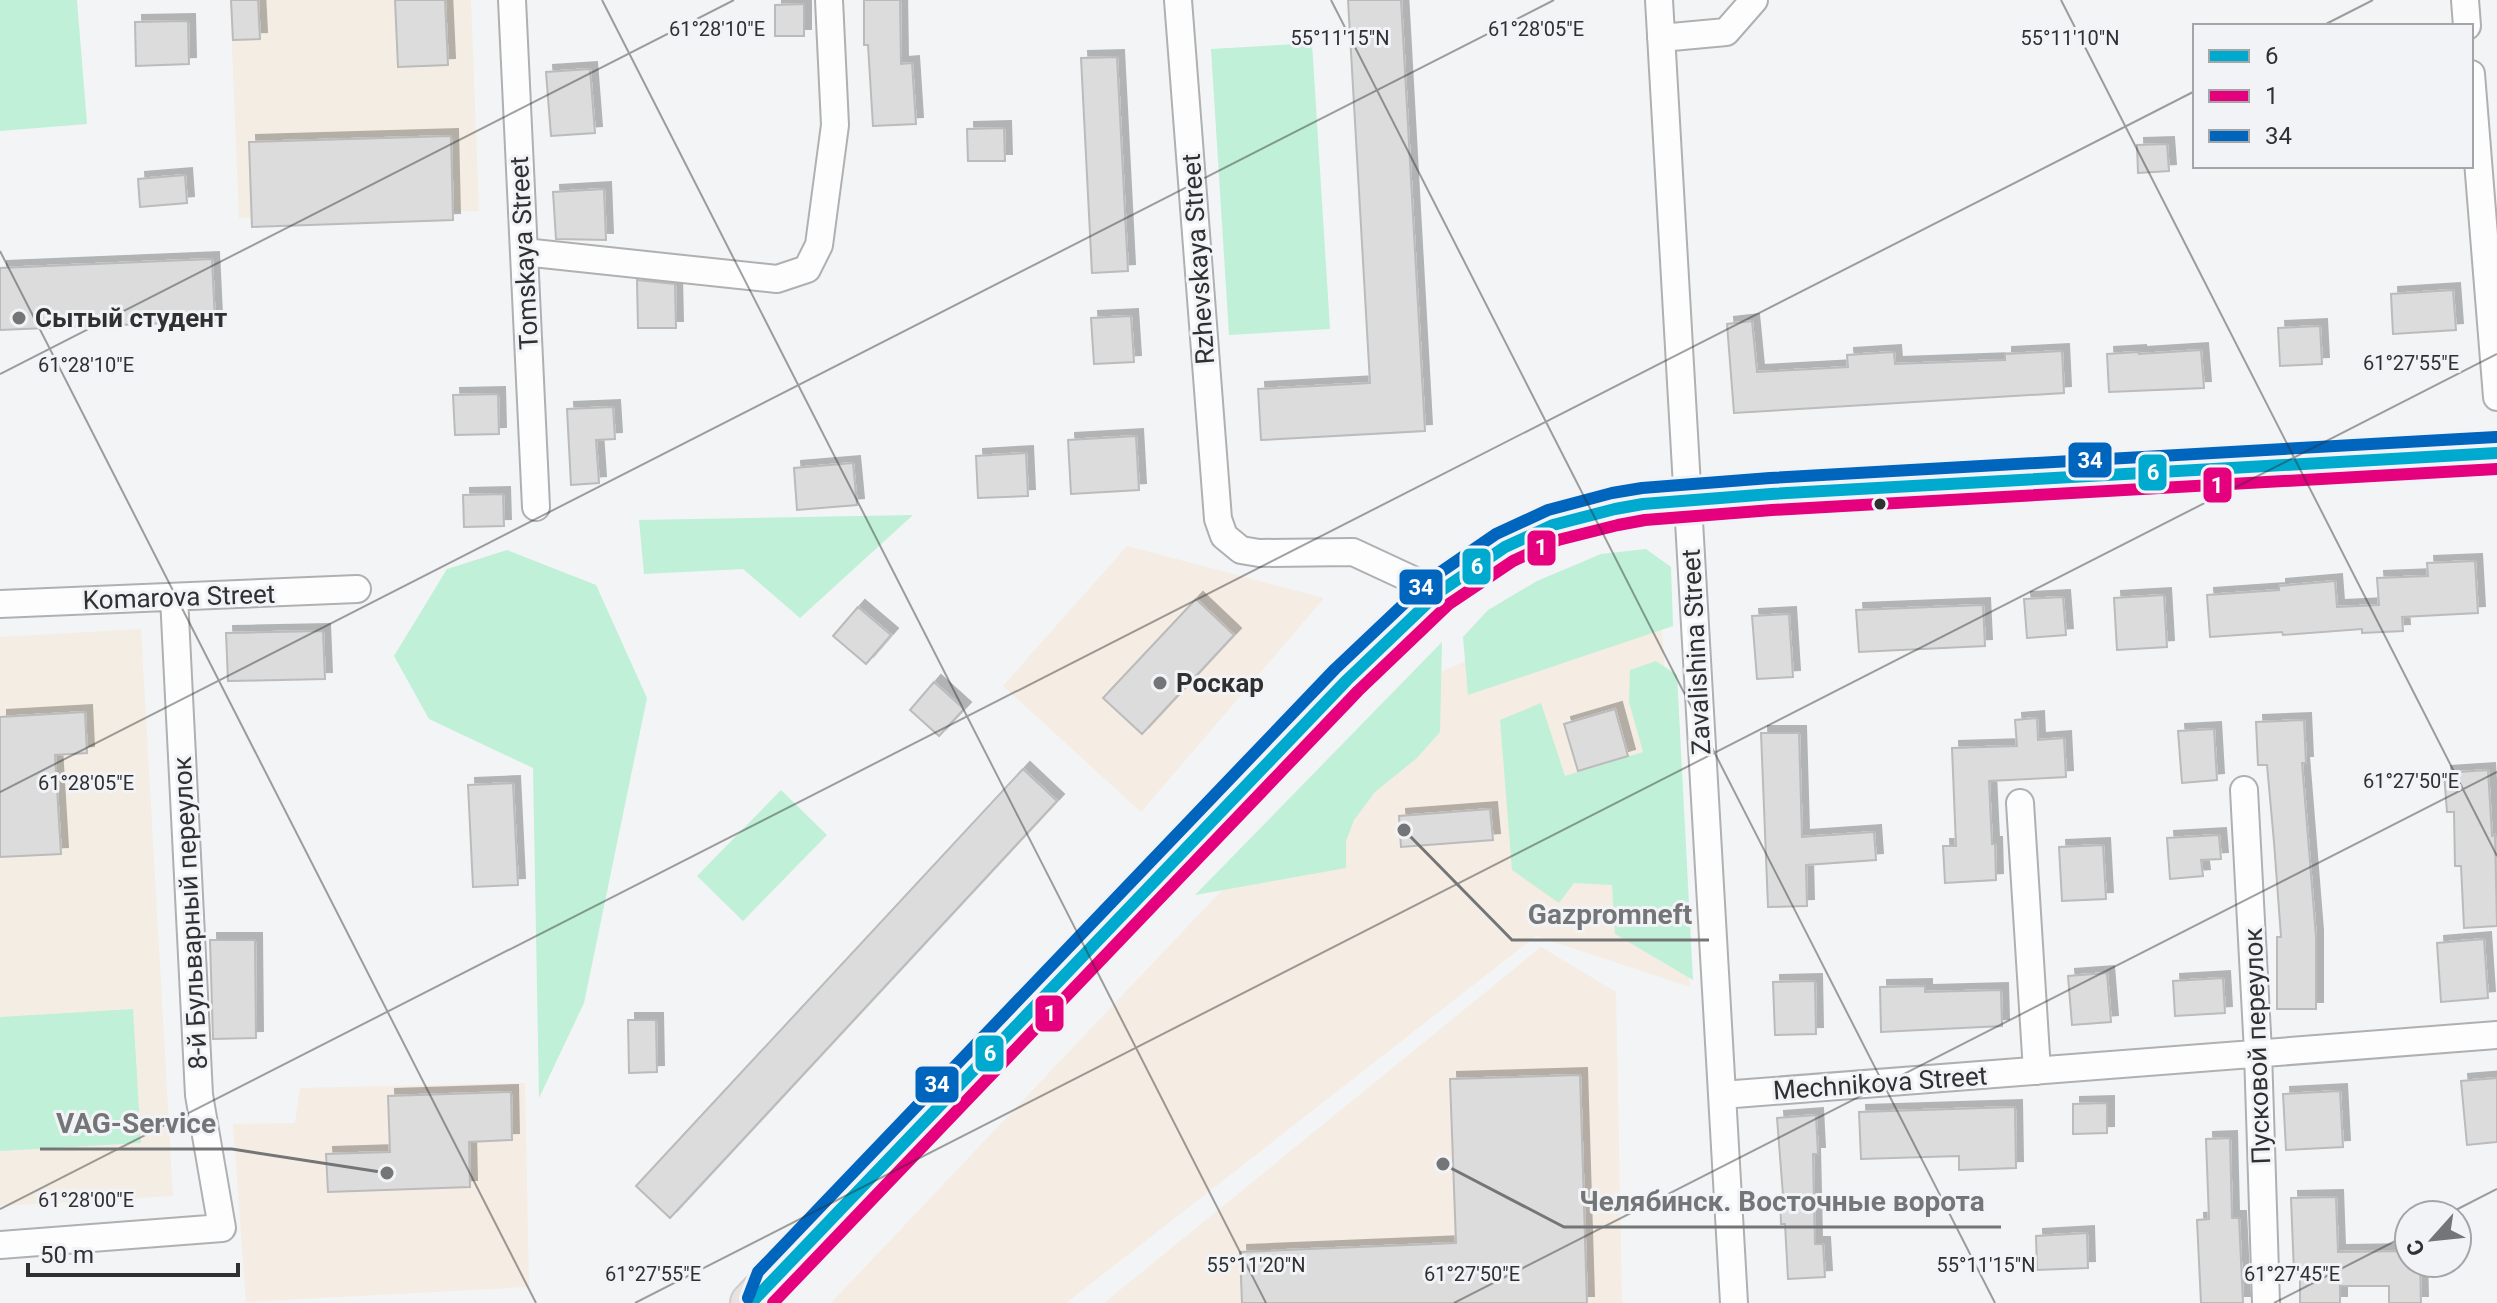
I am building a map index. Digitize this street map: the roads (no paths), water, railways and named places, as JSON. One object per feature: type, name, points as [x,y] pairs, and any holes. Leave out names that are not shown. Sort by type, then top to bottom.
[{"type":"main road","points":[[751,1303],[1347,680],[1439,592],[1505,547],[1553,525],[1615,509],[1688,501],[2497,453]]},
{"type":"street","name":"Tomskaya Street","points":[[512,0],[536,507]]},
{"type":"street","points":[[524,252],[777,279],[807,269],[819,245],[835,125],[829,0]]},
{"type":"street","name":"Rzhevskaya Street","points":[[1178,0],[1218,519],[1224,536],[1241,550],[1271,553],[1353,552],[1439,592]]},
{"type":"street","name":"Zavalishina Street","points":[[1659,0],[1734,1303]]},
{"type":"street","points":[[1661,38],[1726,32],[1754,0]]},
{"type":"street","points":[[2465,0],[2467,24]]},
{"type":"street","points":[[2473,99],[2497,397]]},
{"type":"street","name":"Komarova Street","points":[[0,604],[357,589]]},
{"type":"street","name":"8-й Бульварный переулок","points":[[0,1245],[222,1228],[199,1095],[174,597]]},
{"type":"street","name":"Пусковой переулок","points":[[2244,790],[2258,1052],[2266,1303]]},
{"type":"street","points":[[2020,803],[2037,1071]]},
{"type":"street","name":"Mechnikova Street","points":[[1722,1095],[2497,1035]]},
{"type":"place","name":"Сытый студент","points":[[19,318]]},
{"type":"place","name":"Роскар","points":[[1160,683]]},
{"type":"place","name":"Gazpromneft","points":[[1404,830]]},
{"type":"place","name":"Челябинск. Восточные ворота","points":[[1443,1164]]},
{"type":"place","name":"VAG-Service","points":[[387,1173]]}]
